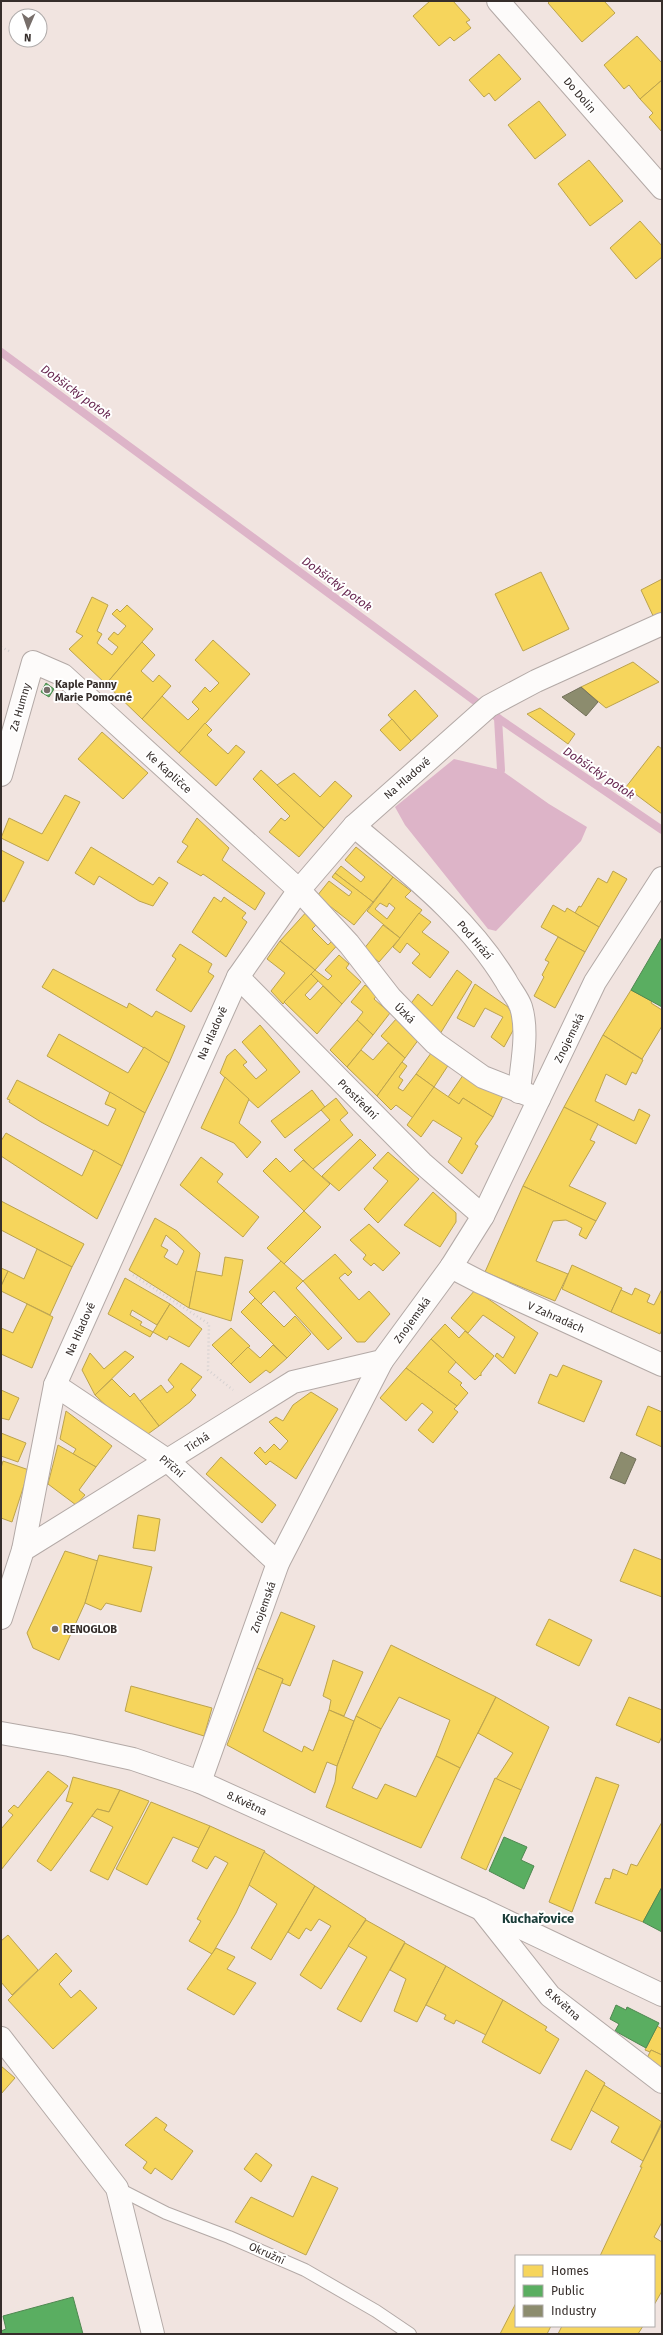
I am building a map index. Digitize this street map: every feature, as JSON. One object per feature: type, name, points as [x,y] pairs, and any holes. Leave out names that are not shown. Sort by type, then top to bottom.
[{"type":"street","name":"Do Dolin","points":[[498,1],[662,188]]},
{"type":"street","name":"Na Hladově","points":[[1,1618],[23,1550],[55,1385],[238,977],[299,890],[354,826],[483,712],[536,681],[662,624]]},
{"type":"street","name":"Za Humny","points":[[1,775],[33,662]]},
{"type":"street","name":"Ke Kapličce","points":[[33,662],[63,675],[299,890]]},
{"type":"street","name":"Pod Hrází","points":[[354,826],[428,889],[470,933],[496,965],[521,1006],[524,1024],[519,1092]]},
{"type":"street","name":"Znojemská","points":[[200,1782],[278,1562],[382,1361],[451,1267],[483,1216],[595,982],[662,878]]},
{"type":"street","name":"Úzká","points":[[299,890],[349,944],[391,998],[435,1043],[483,1077],[540,1099]]},
{"type":"street","name":"Prostřední","points":[[238,977],[422,1163],[483,1216]]},
{"type":"street","name":"V Zahradách","points":[[451,1267],[480,1282],[662,1365]]},
{"type":"street","name":"Tichá","points":[[23,1550],[293,1382],[382,1361]]},
{"type":"street","name":"Příční","points":[[55,1385],[167,1460],[278,1562]]},
{"type":"street","name":"8.Května","points":[[1,1734],[69,1745],[133,1759],[200,1782],[481,1910],[662,1996]]},
{"type":"street","name":"8.Května","points":[[481,1910],[550,1996],[662,2082]]},
{"type":"street","name":"Okružní","points":[[1,2038],[117,2188],[154,2334]]},
{"type":"lane","name":"Okružní","points":[[117,2188],[166,2213],[230,2236],[305,2270],[376,2310],[410,2334]]},
{"type":"path","points":[[110,1261],[209,1324],[208,1370],[254,1406]]},
{"type":"shaded area","points":[[454,759],[501,770],[549,804],[587,827],[581,841],[496,931],[488,929],[405,825],[395,807]]},
{"type":"building: Homes","points":[[430,1],[453,1],[470,20],[466,22],[471,28],[454,41],[450,37],[439,46],[413,16]]},
{"type":"building: Homes","points":[[550,1],[604,1],[615,13],[582,42],[548,3]]},
{"type":"building: Homes","points":[[637,36],[662,63],[662,80],[640,99],[629,85],[624,89],[604,65]]},
{"type":"building: Homes","points":[[499,54],[521,79],[495,101],[489,93],[484,97],[469,80]]},
{"type":"building: Homes","points":[[662,80],[662,132],[649,117],[653,113],[640,99]]},
{"type":"building: Homes","points":[[539,101],[566,135],[535,159],[508,125]]},
{"type":"building: Homes","points":[[589,160],[623,201],[590,226],[558,184]]},
{"type":"building: Homes","points":[[640,221],[662,246],[662,257],[636,279],[610,248]]},
{"type":"building: Homes","points":[[541,572],[569,629],[523,651],[495,594]]},
{"type":"building: Homes","points":[[662,579],[662,617],[655,620],[641,590]]},
{"type":"building: Homes","points":[[92,597],[108,605],[97,631],[102,634],[97,643],[112,655],[118,647],[108,639],[114,632],[118,635],[126,626],[112,614],[117,609],[120,612],[127,605],[153,629],[106,684],[69,649],[83,636],[76,632]]},
{"type":"building: Homes","points":[[213,640],[250,674],[179,753],[142,719],[162,696],[188,720],[199,709],[192,702],[205,687],[210,692],[219,683],[195,660]]},
{"type":"building: Homes","points":[[142,642],[155,655],[141,671],[153,682],[159,675],[171,686],[142,719],[106,684]]},
{"type":"building: Homes","points":[[633,662],[659,682],[606,708],[581,687]]},
{"type":"building: Homes","points":[[415,690],[438,716],[411,741],[388,715]]},
{"type":"building: Homes","points":[[540,708],[575,734],[568,744],[527,714]]},
{"type":"building: Homes","points":[[392,719],[411,741],[400,751],[380,730]]},
{"type":"building: Homes","points":[[205,723],[212,730],[207,735],[228,754],[236,745],[245,752],[216,786],[179,753]]},
{"type":"building: Homes","points":[[102,732],[148,773],[123,799],[78,759]]},
{"type":"building: Homes","points":[[658,746],[662,749],[662,814],[626,787]]},
{"type":"building: Homes","points":[[261,770],[324,828],[299,857],[269,832],[281,818],[285,821],[290,816],[253,779]]},
{"type":"building: Homes","points":[[294,773],[320,797],[335,781],[352,796],[324,828],[277,785]]},
{"type":"building: Homes","points":[[65,795],[80,802],[48,861],[1,838],[9,818],[42,834]]},
{"type":"building: Homes","points":[[197,818],[229,848],[222,860],[265,893],[255,910],[203,874],[201,876],[177,862],[188,846],[182,842]]},
{"type":"building: Homes","points":[[91,847],[153,885],[159,877],[168,883],[153,906],[139,901],[99,876],[94,885],[75,873]]},
{"type":"building: Homes","points":[[356,847],[393,877],[373,902],[335,873],[341,866],[361,882],[365,877],[345,860]]},
{"type":"building: Homes","points":[[1,850],[24,862],[4,902],[1,900]]},
{"type":"building: Homes","points":[[613,871],[627,879],[599,927],[575,913],[579,906],[581,907],[598,878],[607,883]]},
{"type":"building: Homes","points":[[335,873],[373,902],[354,925],[317,896],[329,881],[349,896],[352,892],[332,877]]},
{"type":"building: Homes","points":[[393,877],[411,891],[405,897],[422,910],[400,938],[367,911]],"holes":[[[380,903],[387,907],[389,903],[395,908],[387,919],[375,909]]]},
{"type":"building: Homes","points":[[214,897],[221,902],[224,897],[246,913],[242,918],[247,922],[226,957],[192,932]]},
{"type":"building: Homes","points":[[553,905],[565,912],[567,908],[599,927],[585,952],[541,927]]},
{"type":"building: Homes","points":[[309,909],[320,921],[312,929],[328,945],[336,937],[341,941],[315,970],[280,941]]},
{"type":"building: Homes","points":[[419,913],[431,922],[422,932],[449,952],[430,978],[412,963],[420,954],[407,943],[400,953],[393,947]]},
{"type":"building: Homes","points":[[383,925],[400,938],[379,962],[363,950]]},
{"type":"building: Homes","points":[[558,937],[585,952],[555,1008],[534,996],[544,977],[542,975],[549,962],[545,960]]},
{"type":"building: Homes","points":[[280,941],[315,970],[283,1004],[271,991],[285,973],[267,959]]},
{"type":"building: Homes","points":[[180,944],[212,964],[208,972],[214,976],[191,1012],[156,990],[176,959],[172,956]]},
{"type":"building: Homes","points":[[339,955],[349,964],[346,968],[361,982],[342,1004],[311,974],[315,970],[328,980],[332,976],[325,970]]},
{"type":"building: Homes","points":[[53,969],[127,1008],[129,1003],[152,1017],[156,1011],[185,1026],[169,1063],[42,987]]},
{"type":"building: Homes","points":[[457,970],[472,982],[440,1034],[409,1006],[418,994],[432,1006]]},
{"type":"building: Homes","points":[[311,974],[318,981],[305,995],[310,1000],[323,986],[342,1004],[317,1034],[284,1002]]},
{"type":"building: Homes","points":[[475,984],[508,1007],[517,1023],[504,1047],[491,1037],[503,1017],[485,1008],[474,1027],[457,1018]]},
{"type":"building: Homes","points":[[365,985],[377,995],[374,999],[390,1013],[373,1035],[357,1020],[363,1012],[351,1002]]},
{"type":"building: Homes","points":[[631,990],[652,1001],[651,1003],[662,1010],[662,1026],[642,1059],[603,1035]]},
{"type":"building: Homes","points":[[397,1018],[419,1039],[405,1058],[381,1036]]},
{"type":"building: Homes","points":[[357,1020],[373,1035],[347,1067],[330,1050]]},
{"type":"building: Homes","points":[[260,1025],[300,1072],[258,1108],[220,1073],[227,1056],[235,1049],[247,1062],[243,1065],[256,1079],[267,1070],[242,1042]]},
{"type":"building: Homes","points":[[59,1034],[128,1073],[144,1047],[169,1063],[145,1113],[47,1056]]},
{"type":"building: Homes","points":[[603,1035],[643,1060],[636,1074],[632,1072],[626,1085],[606,1074],[595,1101],[634,1121],[639,1109],[650,1115],[636,1144],[564,1107]]},
{"type":"building: Homes","points":[[388,1043],[405,1058],[377,1096],[347,1067],[361,1050],[373,1060]]},
{"type":"building: Homes","points":[[434,1049],[451,1061],[434,1087],[416,1074]]},
{"type":"building: Homes","points":[[402,1062],[407,1066],[399,1077],[403,1080],[398,1088],[403,1091],[416,1074],[434,1087],[413,1118],[396,1105],[391,1110],[377,1096]]},
{"type":"building: Homes","points":[[466,1071],[503,1096],[493,1117],[463,1098],[459,1104],[448,1097]]},
{"type":"building: Homes","points":[[225,1077],[249,1099],[239,1123],[261,1142],[247,1158],[234,1143],[201,1128]]},
{"type":"building: Homes","points":[[17,1080],[108,1126],[116,1109],[105,1104],[110,1092],[145,1113],[122,1166],[41,1122],[9,1102],[10,1100],[7,1099]]},
{"type":"building: Homes","points":[[434,1087],[459,1104],[463,1098],[493,1117],[475,1144],[478,1146],[462,1174],[448,1162],[462,1138],[433,1120],[421,1137],[407,1125]]},
{"type":"building: Homes","points":[[312,1090],[325,1107],[285,1138],[271,1121]]},
{"type":"building: Homes","points":[[336,1098],[348,1113],[340,1120],[353,1135],[313,1169],[294,1150],[330,1120],[321,1110]]},
{"type":"building: Homes","points":[[564,1107],[598,1124],[590,1140],[595,1142],[569,1186],[606,1203],[596,1221],[523,1186]]},
{"type":"building: Homes","points":[[6,1133],[82,1176],[94,1150],[122,1166],[97,1219],[1,1156],[1,1141]]},
{"type":"building: Homes","points":[[360,1139],[376,1155],[339,1191],[322,1176]]},
{"type":"building: Homes","points":[[388,1152],[419,1179],[378,1223],[364,1209],[388,1181],[373,1168]]},
{"type":"building: Homes","points":[[201,1157],[223,1174],[217,1182],[259,1217],[243,1237],[180,1185]]},
{"type":"building: Homes","points":[[276,1158],[290,1172],[303,1160],[330,1184],[304,1211],[263,1171]]},
{"type":"building: Homes","points":[[523,1186],[596,1221],[586,1239],[579,1235],[582,1228],[566,1220],[553,1221],[536,1261],[568,1274],[555,1301],[485,1272]]},
{"type":"building: Homes","points":[[433,1192],[456,1213],[456,1222],[440,1247],[404,1225]]},
{"type":"building: Homes","points":[[1,1201],[84,1244],[72,1267],[1,1230]]},
{"type":"building: Homes","points":[[304,1211],[321,1227],[284,1264],[267,1248]]},
{"type":"building: Homes","points":[[155,1218],[177,1231],[200,1253],[189,1308],[129,1270]],"holes":[[[166,1235],[184,1251],[177,1265],[164,1257],[168,1250],[161,1246]]]},
{"type":"building: Homes","points":[[369,1224],[400,1253],[383,1271],[374,1263],[371,1266],[363,1259],[366,1255],[350,1240]]},
{"type":"building: Homes","points":[[37,1249],[72,1267],[50,1315],[1,1291],[1,1286],[8,1271],[24,1279]]},
{"type":"building: Homes","points":[[335,1254],[352,1272],[348,1276],[345,1273],[339,1278],[359,1300],[369,1291],[390,1314],[365,1342],[357,1342],[303,1281]]},
{"type":"building: Homes","points":[[225,1257],[243,1260],[231,1321],[189,1308],[196,1271],[222,1276]]},
{"type":"building: Homes","points":[[281,1261],[303,1281],[296,1288],[342,1338],[328,1350],[274,1291],[261,1304],[249,1292]]},
{"type":"building: Homes","points":[[572,1265],[622,1288],[611,1312],[562,1289]]},
{"type":"building: Homes","points":[[1,1268],[8,1271],[1,1286]]},
{"type":"building: Homes","points":[[125,1278],[170,1304],[157,1325],[132,1310],[130,1315],[142,1322],[140,1325],[153,1332],[150,1337],[108,1314]]},
{"type":"building: Homes","points":[[635,1288],[650,1295],[647,1302],[654,1305],[662,1289],[662,1329],[660,1334],[611,1312],[621,1290],[632,1295]]},
{"type":"building: Homes","points":[[475,1290],[538,1333],[515,1374],[495,1356],[497,1353],[503,1358],[515,1337],[483,1315],[468,1333],[451,1318]]},
{"type":"building: Homes","points":[[255,1298],[284,1327],[295,1316],[311,1334],[287,1358],[241,1312]]},
{"type":"building: Homes","points":[[27,1304],[53,1317],[32,1368],[1,1354],[1,1328],[13,1333]]},
{"type":"building: Homes","points":[[170,1304],[202,1329],[189,1347],[169,1336],[167,1340],[153,1332]]},
{"type":"building: Homes","points":[[445,1324],[459,1338],[465,1331],[494,1356],[481,1373],[481,1376],[480,1375],[475,1380],[431,1339]]},
{"type":"building: Homes","points":[[231,1328],[250,1346],[231,1364],[212,1345]]},
{"type":"building: Homes","points":[[431,1339],[456,1362],[448,1372],[462,1383],[460,1385],[468,1393],[457,1406],[406,1368]]},
{"type":"building: Homes","points":[[273,1345],[287,1358],[270,1373],[266,1370],[250,1383],[231,1364],[248,1347],[260,1358]]},
{"type":"building: Homes","points":[[125,1351],[134,1357],[95,1395],[82,1370],[90,1353],[104,1369]]},
{"type":"building: Homes","points":[[181,1363],[202,1377],[191,1390],[196,1395],[190,1402],[159,1426],[140,1401],[161,1385],[167,1393],[174,1387],[168,1380]]},
{"type":"building: Homes","points":[[563,1365],[602,1381],[584,1422],[538,1403],[550,1374],[557,1377]]},
{"type":"building: Homes","points":[[406,1368],[457,1406],[454,1409],[458,1412],[433,1443],[418,1430],[433,1412],[422,1403],[406,1421],[380,1398]]},
{"type":"building: Homes","points":[[112,1379],[130,1397],[134,1393],[159,1426],[141,1439],[95,1395]]},
{"type":"building: Homes","points":[[1,1390],[19,1398],[9,1420],[1,1418]]},
{"type":"building: Homes","points":[[311,1392],[338,1409],[296,1479],[270,1461],[266,1465],[254,1453],[260,1447],[265,1453],[274,1444],[280,1450],[288,1441],[269,1422],[276,1417],[283,1421],[293,1405]]},
{"type":"building: Homes","points":[[648,1406],[662,1412],[662,1447],[636,1435]]},
{"type":"building: Homes","points":[[66,1411],[112,1446],[96,1467],[73,1454],[76,1449],[60,1439]]},
{"type":"building: Homes","points":[[1,1433],[26,1443],[18,1462],[1,1456]]},
{"type":"building: Homes","points":[[58,1445],[96,1467],[79,1490],[85,1495],[76,1505],[48,1484]]},
{"type":"building: Homes","points":[[221,1457],[276,1505],[262,1523],[206,1474]]},
{"type":"building: Homes","points":[[3,1461],[29,1470],[12,1522],[1,1518],[1,1468]]},
{"type":"building: Homes","points":[[138,1515],[160,1519],[155,1551],[133,1548]]},
{"type":"building: Homes","points":[[634,1549],[662,1560],[662,1597],[620,1581]]},
{"type":"building: Homes","points":[[65,1551],[98,1561],[85,1603],[59,1660],[33,1648],[27,1633]]},
{"type":"building: Homes","points":[[99,1555],[152,1567],[141,1612],[106,1603],[101,1610],[85,1603]]},
{"type":"building: Homes","points":[[281,1612],[315,1626],[290,1686],[282,1683],[283,1679],[257,1668]]},
{"type":"building: Homes","points":[[549,1619],[592,1640],[579,1666],[536,1645]]},
{"type":"building: Homes","points":[[391,1645],[496,1697],[460,1768],[436,1756],[450,1720],[399,1697],[381,1729],[356,1716]]},
{"type":"building: Homes","points":[[333,1660],[363,1672],[344,1716],[329,1710],[331,1700],[323,1696]]},
{"type":"building: Homes","points":[[257,1668],[283,1679],[263,1731],[302,1752],[304,1746],[313,1751],[329,1710],[354,1721],[337,1766],[327,1762],[315,1793],[227,1745]]},
{"type":"building: Homes","points":[[131,1686],[212,1708],[204,1736],[125,1711]]},
{"type":"building: Homes","points":[[496,1697],[549,1727],[521,1790],[496,1779],[513,1753],[478,1733]]},
{"type":"building: Homes","points":[[629,1697],[662,1710],[662,1736],[659,1743],[616,1725]]},
{"type":"building: Homes","points":[[356,1716],[381,1729],[352,1788],[377,1799],[385,1784],[416,1797],[436,1756],[460,1768],[421,1848],[326,1807],[335,1782],[337,1766]]},
{"type":"building: Homes","points":[[48,1771],[68,1786],[1,1870],[1,1829],[13,1815],[8,1811],[14,1805],[18,1808]]},
{"type":"building: Homes","points":[[73,1777],[120,1790],[109,1812],[97,1809],[51,1871],[37,1861],[73,1803],[66,1801]]},
{"type":"building: Homes","points":[[596,1777],[619,1785],[572,1912],[549,1902]]},
{"type":"building: Homes","points":[[495,1778],[521,1790],[486,1870],[461,1858]]},
{"type":"building: Homes","points":[[120,1790],[149,1801],[108,1880],[90,1871],[113,1827],[92,1816],[97,1809],[109,1812]]},
{"type":"building: Homes","points":[[151,1802],[210,1826],[199,1848],[173,1837],[147,1885],[116,1869]]},
{"type":"building: Homes","points":[[662,1822],[662,1887],[643,1922],[595,1903],[605,1878],[610,1879],[613,1869],[627,1875],[631,1864],[637,1866]]},
{"type":"building: Homes","points":[[210,1826],[265,1851],[236,1913],[212,1954],[189,1941],[201,1921],[197,1919],[228,1863],[215,1856],[207,1869],[192,1861]]},
{"type":"building: Homes","points":[[264,1852],[315,1886],[271,1960],[251,1948],[277,1904],[249,1885]]},
{"type":"building: Homes","points":[[315,1886],[366,1919],[321,1989],[300,1975],[331,1926],[319,1919],[311,1931],[306,1928],[299,1939],[288,1932]]},
{"type":"building: Homes","points":[[366,1920],[405,1942],[361,2022],[337,2009],[367,1957],[348,1946]]},
{"type":"building: Homes","points":[[8,1935],[38,1970],[12,1995],[1,1982],[1,1941]]},
{"type":"building: Homes","points":[[405,1943],[446,1966],[417,2022],[394,2011],[406,1979],[390,1970]]},
{"type":"building: Homes","points":[[216,1948],[235,1957],[227,1969],[256,1983],[234,2015],[187,1989]]},
{"type":"building: Homes","points":[[56,1953],[72,1971],[59,1984],[71,1998],[80,1990],[97,2008],[53,2049],[8,2000]]},
{"type":"building: Homes","points":[[446,1966],[503,2000],[486,2035],[456,2020],[454,2024],[444,2019],[446,2015],[426,2005]]},
{"type":"building: Homes","points":[[503,2000],[547,2027],[545,2030],[559,2039],[540,2074],[482,2042]]},
{"type":"building: Homes","points":[[657,2026],[662,2029],[662,2055],[651,2050],[650,2052],[645,2050]]},
{"type":"building: Homes","points":[[651,2050],[662,2055],[662,2069],[646,2060]]},
{"type":"building: Homes","points":[[1,2066],[15,2078],[1,2094]]},
{"type":"building: Homes","points":[[586,2070],[605,2083],[571,2150],[551,2140]]},
{"type":"building: Homes","points":[[604,2085],[662,2122],[643,2161],[611,2142],[619,2127],[591,2110]]},
{"type":"building: Homes","points":[[156,2117],[167,2125],[164,2130],[193,2151],[172,2180],[155,2168],[151,2174],[143,2168],[147,2162],[125,2145]]},
{"type":"building: Homes","points":[[662,2124],[662,2222],[654,2237],[662,2242],[662,2291],[655,2303],[655,2255],[600,2255],[642,2167],[640,2167]]},
{"type":"building: Homes","points":[[256,2153],[272,2165],[261,2182],[244,2169]]},
{"type":"building: Homes","points":[[312,2176],[338,2188],[306,2255],[235,2222],[251,2197],[293,2217]]},
{"type":"building: Homes","points":[[515,2305],[515,2327],[550,2327],[547,2334],[500,2334]]},
{"type":"building: Homes","points":[[562,2327],[642,2327],[638,2334],[558,2334]]},
{"type":"building: Public","name":"Kaple Panny Marie Pomocné","points":[[46,683],[54,689],[49,697],[41,692]]},
{"type":"building: Public","points":[[662,937],[662,1007],[631,990]]},
{"type":"building: Public","points":[[504,1837],[527,1847],[521,1860],[534,1866],[524,1889],[489,1871]]},
{"type":"building: Public","points":[[662,1887],[662,1932],[643,1922]]},
{"type":"building: Public","points":[[616,2005],[626,2010],[627,2007],[659,2023],[646,2048],[615,2031],[619,2024],[610,2019]]},
{"type":"building: Public","points":[[73,2297],[83,2334],[1,2334],[1,2331],[6,2329],[3,2316]]},
{"type":"building: Industry","points":[[581,687],[598,702],[586,716],[562,697]]},
{"type":"building: Industry","points":[[621,1452],[636,1459],[625,1484],[610,1478]]},
{"type":"waterway","name":"Dobšický potok","points":[[1,352],[498,718],[662,830]]},
{"type":"waterway","points":[[498,718],[501,770]]},
{"type":"place","name":"Kaple Panny Marie Pomocné","points":[[47,690]]},
{"type":"place","name":"RENOGLOB","points":[[55,1629]]},
{"type":"district","name":"Kuchařovice","points":[[538,1918]]}]
